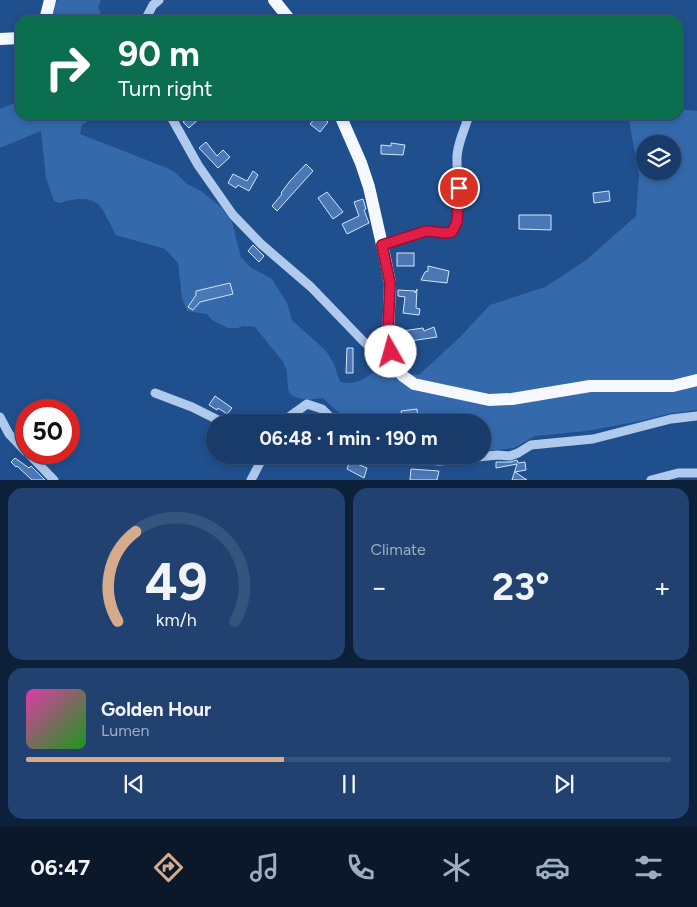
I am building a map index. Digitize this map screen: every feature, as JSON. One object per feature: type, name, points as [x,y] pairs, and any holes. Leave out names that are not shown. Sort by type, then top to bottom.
[{"type":"main road","points":[[46,15],[50,0]]},
{"type":"main road","points":[[274,0],[286,15]]},
{"type":"main road","points":[[0,39],[15,38]]},
{"type":"main road","points":[[342,120],[364,171],[382,245],[390,283],[388,339],[394,365],[403,376],[414,384],[489,400],[512,399],[590,386],[672,386],[697,380]]},
{"type":"street","points":[[148,15],[153,5],[159,0]]},
{"type":"street","points":[[173,120],[198,165],[233,215],[261,244],[311,287],[364,342],[394,365]]},
{"type":"street","points":[[382,245],[426,231],[452,232],[457,222],[459,188],[456,159],[468,120]]},
{"type":"street","points":[[155,393],[192,406],[207,414]]},
{"type":"street","points":[[293,414],[307,404],[322,409],[327,414]]},
{"type":"street","points":[[0,416],[9,434],[15,440]]},
{"type":"street","points":[[491,456],[510,456],[518,454],[531,445],[593,439],[671,418],[697,416]]},
{"type":"street","points":[[39,464],[54,480]]},
{"type":"street","points":[[251,480],[259,464]]},
{"type":"street","points":[[651,480],[678,473],[697,473]]},
{"type":"shaded area","points":[[57,0],[101,0],[98,7],[102,15],[51,15]]},
{"type":"shaded area","points":[[15,103],[15,120],[90,120],[82,125],[80,134],[167,168],[221,207],[232,222],[241,257],[250,267],[272,279],[287,303],[292,320],[326,351],[334,364],[340,382],[353,383],[372,373],[419,375],[459,338],[490,305],[545,287],[585,261],[636,216],[639,180],[681,180],[681,135],[636,135],[636,159],[629,120],[683,120],[683,110],[697,111],[697,410],[672,413],[587,431],[535,436],[514,448],[491,450],[491,414],[340,414],[323,398],[306,400],[295,397],[290,394],[288,388],[287,372],[284,363],[255,327],[228,328],[212,320],[207,314],[187,311],[182,298],[178,263],[165,249],[116,235],[102,210],[94,201],[84,199],[59,203],[54,201],[46,178],[41,131],[0,148],[0,109]]},
{"type":"building","points":[[186,120],[198,120],[189,128],[183,122]]},
{"type":"building","points":[[314,120],[325,120],[328,122],[320,132],[310,124]]},
{"type":"building","points":[[206,142],[217,156],[223,150],[230,157],[218,168],[199,148]]},
{"type":"building","points":[[391,143],[405,145],[403,155],[381,154],[381,145],[391,146]]},
{"type":"building","points":[[306,164],[313,171],[277,211],[272,206],[290,181]]},
{"type":"building","points":[[253,171],[258,175],[249,191],[238,185],[236,188],[228,183],[233,174],[247,181]]},
{"type":"building","points":[[609,191],[610,201],[594,203],[593,193]]},
{"type":"building","points":[[327,192],[343,212],[333,219],[318,198]]},
{"type":"building","points":[[363,199],[366,209],[364,210],[369,223],[347,234],[342,224],[359,216],[354,202]]},
{"type":"building","points":[[519,215],[551,215],[551,230],[519,229]]},
{"type":"building","points":[[253,245],[264,256],[259,262],[248,251]]},
{"type":"building","points":[[397,253],[414,253],[414,266],[397,266]]},
{"type":"building","points":[[428,266],[449,271],[447,283],[421,280],[425,272],[428,271]]},
{"type":"building","points":[[230,283],[233,294],[200,302],[193,310],[188,307],[196,295],[196,291]]},
{"type":"building","points":[[417,289],[416,308],[420,309],[419,315],[403,313],[405,297],[398,296],[398,290],[415,291],[415,293]]},
{"type":"building","points":[[434,327],[437,337],[404,342],[402,331],[423,328],[424,331]]},
{"type":"building","points":[[347,348],[353,348],[353,373],[346,373]]},
{"type":"building","points":[[215,396],[232,408],[227,414],[209,405]]},
{"type":"building","points":[[417,409],[417,414],[402,414],[401,411]]},
{"type":"building","points":[[15,458],[15,464],[23,464],[29,468],[31,466],[45,480],[32,480],[11,462]]},
{"type":"building","points":[[517,460],[518,463],[525,462],[526,470],[515,472],[527,480],[512,480],[517,464],[496,468],[496,462]]},
{"type":"building","points":[[349,464],[357,464],[367,468],[364,478],[347,469]]},
{"type":"building","points":[[411,469],[439,471],[437,480],[410,480]]},
{"type":"route","points":[[391,352],[388,339],[390,283],[382,245],[426,231],[452,232],[457,222],[459,188]]}]
